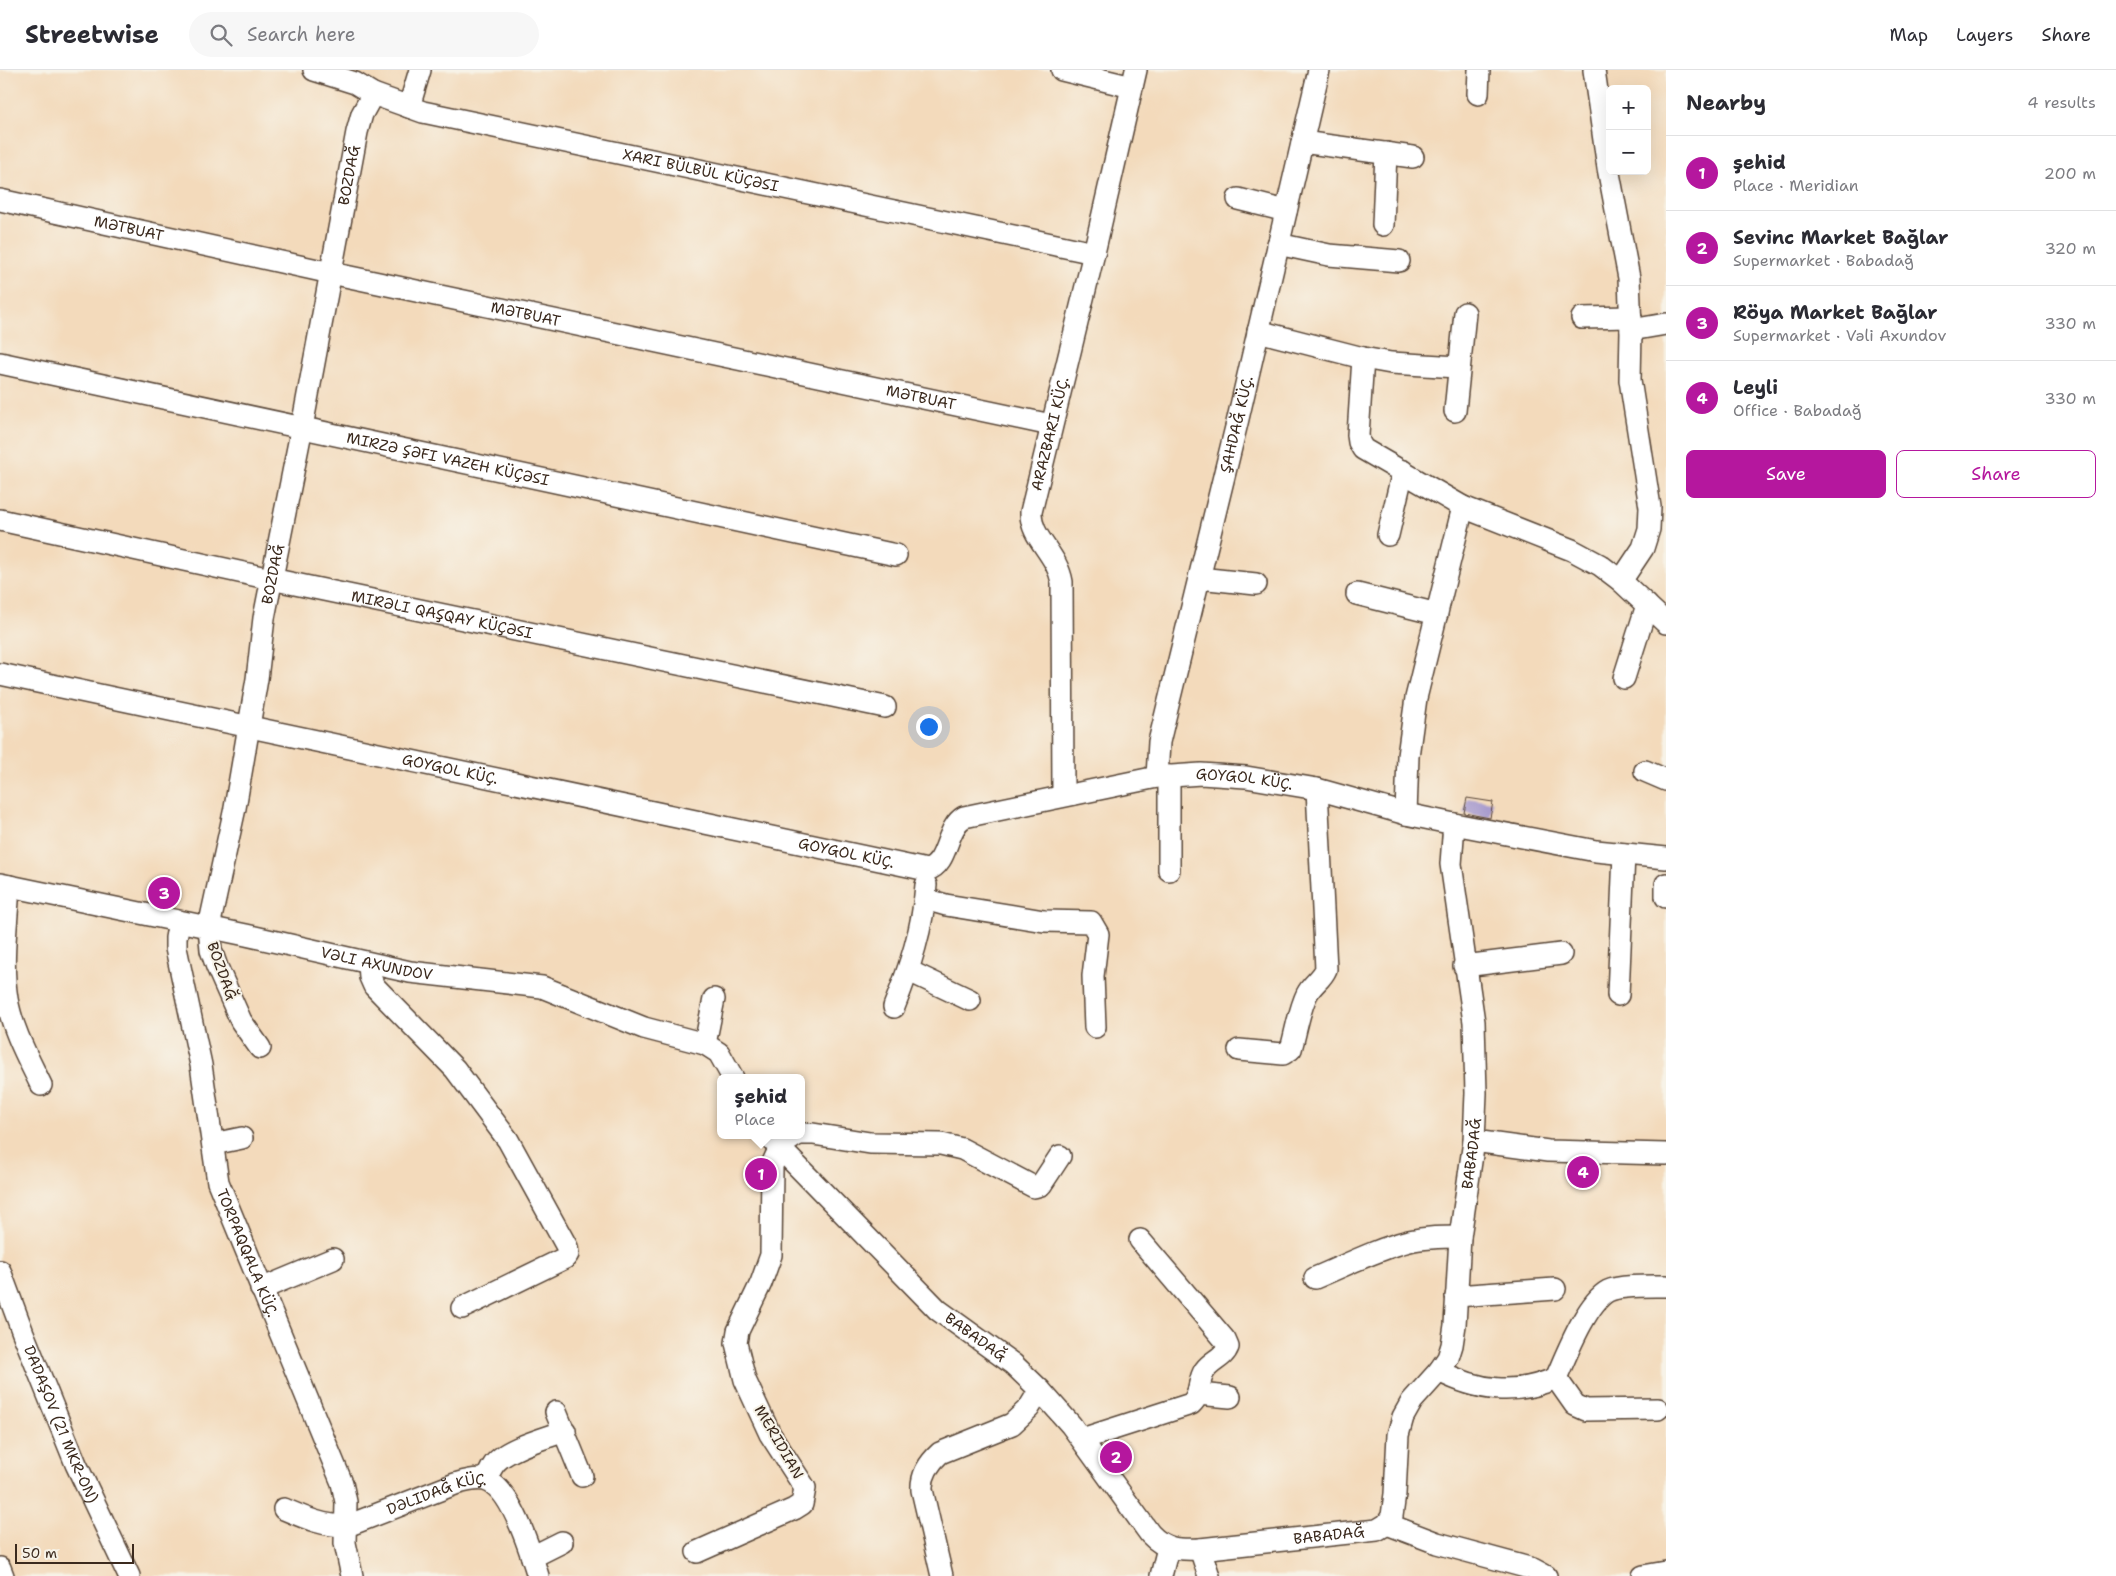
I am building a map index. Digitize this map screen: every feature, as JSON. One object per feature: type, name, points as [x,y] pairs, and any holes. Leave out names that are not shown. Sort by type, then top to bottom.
[{"type":"street","points":[[314,70],[355,83],[373,94],[409,108],[1094,253]]},
{"type":"street","points":[[409,108],[420,70]]},
{"type":"street","points":[[1062,70],[1134,79],[1031,512],[1034,530],[1057,562],[1062,582],[1063,795]]},
{"type":"street","name":"ŞAHDAĞ KÜÇ.","points":[[1169,870],[1159,742],[1319,70]]},
{"type":"street","points":[[1478,70],[1478,94]]},
{"type":"street","points":[[1594,70],[1608,168],[1629,278],[1631,323],[1630,380],[1650,507],[1650,529],[1643,548],[1621,581]]},
{"type":"street","name":"BOZDAĞ","points":[[260,1048],[241,1021],[217,967],[211,950],[209,927],[235,808],[257,679],[264,618],[271,579],[302,427],[357,132],[362,114],[373,94]]},
{"type":"street","points":[[1302,142],[1413,157]]},
{"type":"street","points":[[1383,225],[1386,153]]},
{"type":"street","points":[[1238,199],[1286,211]]},
{"type":"street","name":"MƏTBUAT","points":[[0,200],[331,273],[1052,425]]},
{"type":"street","points":[[1278,244],[1330,255],[1399,261]]},
{"type":"street","points":[[1455,411],[1465,313]]},
{"type":"street","points":[[1582,318],[1666,324]]},
{"type":"street","points":[[1258,331],[1363,358],[1458,367]]},
{"type":"street","points":[[1363,358],[1359,442],[1363,449],[1463,507],[1572,550],[1600,566],[1621,581],[1666,623]]},
{"type":"street","name":"MIRZƏ ŞƏFI VAZEH KÜÇƏSI","points":[[0,363],[896,555]]},
{"type":"street","points":[[1388,535],[1403,471]]},
{"type":"street","points":[[1406,814],[1408,756],[1416,698],[1463,507]]},
{"type":"street","name":"MIRƏLI QAŞQAY KÜÇƏSI","points":[[0,520],[271,579],[885,707]]},
{"type":"street","points":[[1199,578],[1256,584]]},
{"type":"street","points":[[1357,594],[1437,614]]},
{"type":"street","points":[[1624,678],[1647,606]]},
{"type":"street","name":"GOYGOL KÜÇ.","points":[[0,674],[927,870],[938,864],[955,825],[964,817],[1063,795],[1163,776],[1201,774],[1246,777],[1288,783],[1317,789],[1406,814],[1454,824],[1624,854],[1666,858]]},
{"type":"street","points":[[1645,771],[1666,780]]},
{"type":"street","points":[[1239,1050],[1283,1054],[1291,1049],[1306,997],[1310,989],[1322,978],[1326,969],[1317,789]]},
{"type":"street","name":"BABADAĞ","points":[[773,1142],[938,1310],[1013,1364],[1040,1390],[1082,1439],[1156,1541],[1168,1548],[1200,1549],[1367,1533],[1378,1530],[1387,1524],[1392,1516],[1398,1435],[1403,1417],[1412,1401],[1439,1372],[1452,1345],[1460,1238],[1474,1141],[1476,1053],[1474,1022],[1450,864],[1454,824]]},
{"type":"street","points":[[1618,995],[1624,854]]},
{"type":"street","points":[[894,1007],[909,971],[922,924],[927,870]]},
{"type":"street","points":[[1666,884],[1666,897]]},
{"type":"street","points":[[4,885],[4,962],[7,999],[17,1034],[41,1085]]},
{"type":"street","name":"VƏLI AXUNDOV","points":[[4,885],[209,927],[368,964],[430,975],[542,987],[644,1028],[705,1044],[719,1053],[731,1074]]},
{"type":"street","points":[[925,899],[946,905],[1044,921],[1091,922],[1098,934],[1092,990],[1095,1027]]},
{"type":"street","name":"TORPAQQALA KÜÇ.","points":[[179,922],[176,948],[201,1065],[218,1182],[342,1483],[346,1502],[347,1526],[345,1543],[352,1576]]},
{"type":"street","points":[[1464,966],[1560,954]]},
{"type":"street","points":[[368,964],[374,986],[455,1069],[508,1140],[567,1247],[568,1254],[565,1258],[462,1308]]},
{"type":"street","points":[[909,971],[970,1000]]},
{"type":"street","points":[[705,1044],[714,999]]},
{"type":"street","points":[[805,1134],[870,1143],[941,1144],[962,1149],[1034,1187],[1041,1185],[1060,1156]]},
{"type":"street","points":[[213,1144],[242,1138]]},
{"type":"street","points":[[773,1142],[790,1139]]},
{"type":"street","points":[[1474,1141],[1548,1151],[1666,1154]]},
{"type":"street","name":"MERIDIAN","points":[[697,1552],[794,1509],[802,1504],[805,1495],[801,1479],[770,1434],[745,1380],[736,1343],[738,1331],[761,1282],[771,1255],[772,1166],[775,1156],[773,1142]]},
{"type":"street","points":[[1315,1278],[1393,1246],[1411,1241],[1432,1238],[1460,1238]]},
{"type":"street","points":[[1082,1439],[1191,1404],[1198,1394],[1204,1371],[1226,1351],[1227,1344],[1140,1240]]},
{"type":"street","points":[[261,1288],[333,1259]]},
{"type":"street","name":"DADAŞOV (21 MKR-ON)","points":[[0,1271],[76,1464],[129,1576]]},
{"type":"street","points":[[1439,1372],[1478,1387],[1506,1390],[1536,1387],[1556,1378],[1577,1332],[1595,1304],[1608,1292],[1619,1288],[1666,1286]]},
{"type":"street","points":[[1456,1296],[1554,1289]]},
{"type":"street","points":[[1556,1378],[1575,1405],[1586,1410],[1658,1409]]},
{"type":"street","points":[[942,1576],[922,1490],[922,1480],[932,1460],[940,1452],[1012,1424],[1029,1408],[1040,1390]]},
{"type":"street","points":[[1198,1394],[1230,1397]]},
{"type":"street","points":[[556,1412],[582,1476]]},
{"type":"street","points":[[486,1480],[493,1465],[499,1459],[513,1451],[565,1431]]},
{"type":"street","name":"DƏLIDAĞ KÜÇ.","points":[[284,1509],[312,1521],[330,1526],[347,1526],[455,1484],[473,1479],[486,1480],[497,1487],[512,1508],[535,1567]]},
{"type":"street","points":[[1387,1524],[1437,1543],[1533,1569],[1546,1576]]},
{"type":"street","points":[[535,1567],[562,1542]]},
{"type":"street","points":[[1161,1576],[1168,1548]]},
{"type":"street","points":[[1200,1549],[1209,1576]]},
{"type":"street","points":[[0,1568],[4,1576]]},
{"type":"street","points":[[1642,1576],[1666,1572]]},
{"type":"building","points":[[1467,798],[1493,802],[1490,818],[1464,813]]},
{"type":"place","name":"Röya Market Bağlar","points":[[164,893]]},
{"type":"place","name":"Leyli","points":[[1583,1172]]},
{"type":"place","name":"şehid","points":[[761,1174]]},
{"type":"place","name":"Sevinc Market Bağlar","points":[[1116,1457]]}]
